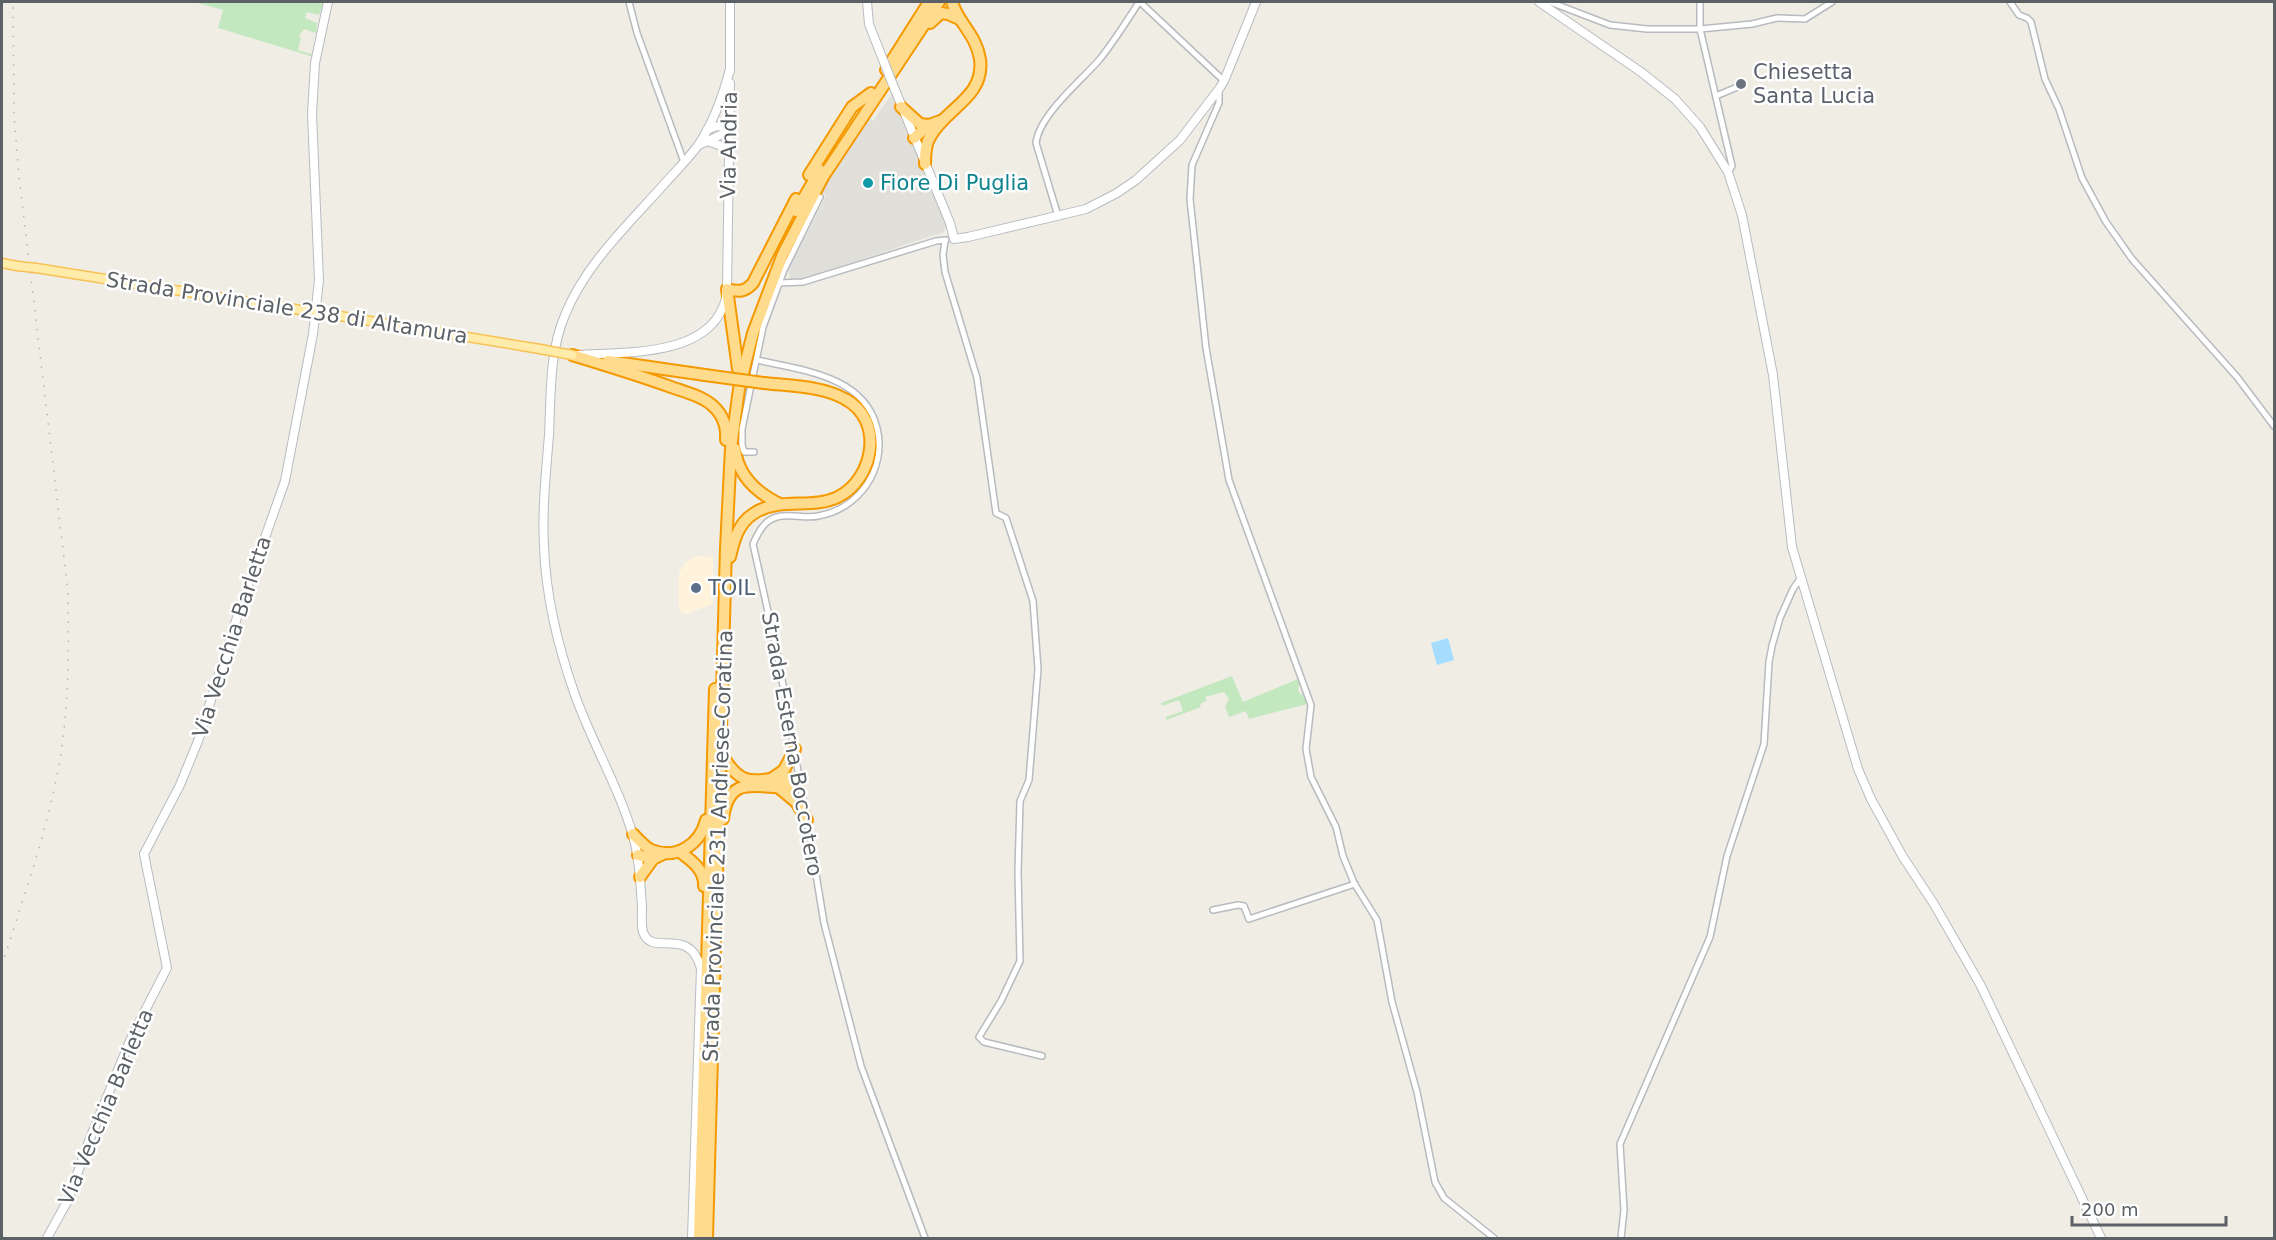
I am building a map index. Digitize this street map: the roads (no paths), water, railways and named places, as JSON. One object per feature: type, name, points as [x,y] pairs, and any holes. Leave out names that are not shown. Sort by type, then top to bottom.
[{"type":"highway","points":[[914,138],[929,131],[966,100],[979,76],[980,63],[977,45],[967,26],[959,19],[948,14],[941,14],[914,33],[909,28],[927,2]]},
{"type":"highway","name":"Strada Provinciale 231 Andriese-Coratina","points":[[707,1239],[717,848],[719,559],[730,401],[756,304],[786,230],[808,187],[871,93],[939,2]]},
{"type":"highway","points":[[952,2],[959,19]]},
{"type":"highway","name":"Strada Provinciale 231 Andriese-Coratina","points":[[699,1239],[707,924],[731,448],[738,396],[753,333],[795,227],[823,177],[914,33]]},
{"type":"highway","points":[[738,369],[727,289],[741,292],[753,283],[811,172],[852,107],[871,93]]},
{"type":"highway","points":[[901,107],[929,131]]},
{"type":"highway","points":[[925,164],[929,131]]},
{"type":"highway","points":[[572,355],[809,388],[847,399],[860,410],[871,441],[869,461],[859,480],[844,494],[835,498],[812,504],[780,504],[764,508],[751,515],[735,537],[730,556],[729,608],[723,635]]},
{"type":"highway","points":[[572,355],[704,399],[719,412],[724,420],[727,430],[726,459]]},
{"type":"highway","points":[[738,396],[741,404],[735,448],[739,467],[758,491],[780,504]]},
{"type":"highway","points":[[769,780],[784,770],[795,749]]},
{"type":"highway","points":[[716,753],[740,777],[749,780],[786,778],[800,781]]},
{"type":"highway","points":[[638,855],[680,852],[697,840],[708,812],[716,753]]},
{"type":"highway","points":[[717,848],[722,835],[725,806],[736,791],[754,784],[779,788],[794,786],[800,781]]},
{"type":"highway","points":[[779,788],[796,802],[807,820]]},
{"type":"highway","points":[[633,834],[652,854]]},
{"type":"highway","points":[[680,852],[697,865],[704,881],[703,916],[707,924]]},
{"type":"highway","points":[[640,877],[652,854]]},
{"type":"main road","name":"Strada Provinciale 238 di Altamura","points":[[2,263],[572,355]]},
{"type":"street","name":"Via Vecchia Barletta","points":[[47,1239],[68,1200],[89,1141],[132,1036],[167,968],[144,854],[180,785],[198,741],[240,609],[285,481],[313,334],[319,280],[312,114],[315,63],[328,2]]},
{"type":"street","points":[[629,2],[637,33],[684,162]]},
{"type":"street","name":"Via Andria","points":[[572,355],[659,349],[682,343],[708,327],[719,316],[724,306],[727,289],[730,2]]},
{"type":"street","points":[[867,2],[869,24],[950,223],[949,240],[943,255],[945,272],[977,378],[996,513],[1006,518],[1033,601],[1038,669],[1029,780],[1020,801],[1018,872],[1020,961],[1001,1001],[979,1037],[984,1042],[1042,1056]]},
{"type":"street","points":[[1058,216],[1036,143],[1037,134],[1058,105],[1101,58],[1140,2],[1224,81]]},
{"type":"street","points":[[779,283],[803,282],[936,241],[949,240],[1086,208],[1136,180],[1180,140],[1219,89],[1256,2]]},
{"type":"street","points":[[1539,2],[1641,72],[1675,99],[1700,128],[1728,172],[1742,215],[1773,375],[1792,547],[1858,769],[1871,800],[1981,986],[2101,1239]]},
{"type":"street","points":[[1550,2],[1610,25],[1647,29],[1700,29],[1752,24],[1777,18],[1805,19],[1832,2]]},
{"type":"street","points":[[1700,2],[1700,29],[1732,166],[1728,172]]},
{"type":"street","points":[[2010,2],[2019,15],[2031,22],[2045,79],[2060,109],[2082,178],[2106,222],[2132,259],[2237,377],[2274,426]]},
{"type":"street","points":[[692,1239],[701,968],[697,954],[690,947],[656,942],[650,940],[643,932],[638,855],[633,834],[576,698],[564,662],[550,604],[544,547],[544,517],[553,365],[561,325],[585,276],[697,146],[723,94],[730,69]]},
{"type":"street","points":[[1716,96],[1735,88]]},
{"type":"street","points":[[1219,89],[1219,103],[1192,165],[1190,199],[1206,348],[1229,480],[1311,705],[1306,749],[1311,777],[1336,827],[1343,856],[1355,884],[1377,920],[1392,1002],[1417,1092],[1435,1182],[1444,1198],[1494,1239]]},
{"type":"street","points":[[707,130],[716,126],[729,131]]},
{"type":"street","points":[[697,146],[729,131]]},
{"type":"street","points":[[707,141],[719,145],[729,153]]},
{"type":"street","points":[[754,452],[744,452],[742,429],[763,327],[800,235],[820,197]]},
{"type":"street","name":"Strada Esterna Boccotero","points":[[757,360],[816,373],[833,379],[850,389],[864,403],[875,421],[879,438],[879,454],[873,476],[864,490],[849,503],[834,512],[817,517],[777,517],[767,522],[753,543],[778,657],[824,923],[861,1066],[925,1239]]},
{"type":"street","points":[[1621,1239],[1624,1210],[1620,1144],[1710,937],[1727,856],[1764,744],[1772,646],[1780,618],[1800,579]]},
{"type":"street","points":[[1214,910],[1244,906],[1249,918],[1355,884]]},
{"type":"water","points":[[1448,638],[1454,660],[1437,665],[1431,643]]},
{"type":"railway","points":[[2,966],[41,841],[54,790],[65,722],[68,657],[68,592],[19,176],[14,115],[13,2]]},
{"type":"place","name":"Chiesetta Santa Lucia","points":[[1741,84]]},
{"type":"place","name":"Fiore Di Puglia","points":[[868,183]]},
{"type":"place","name":"TOIL","points":[[696,588]]}]
